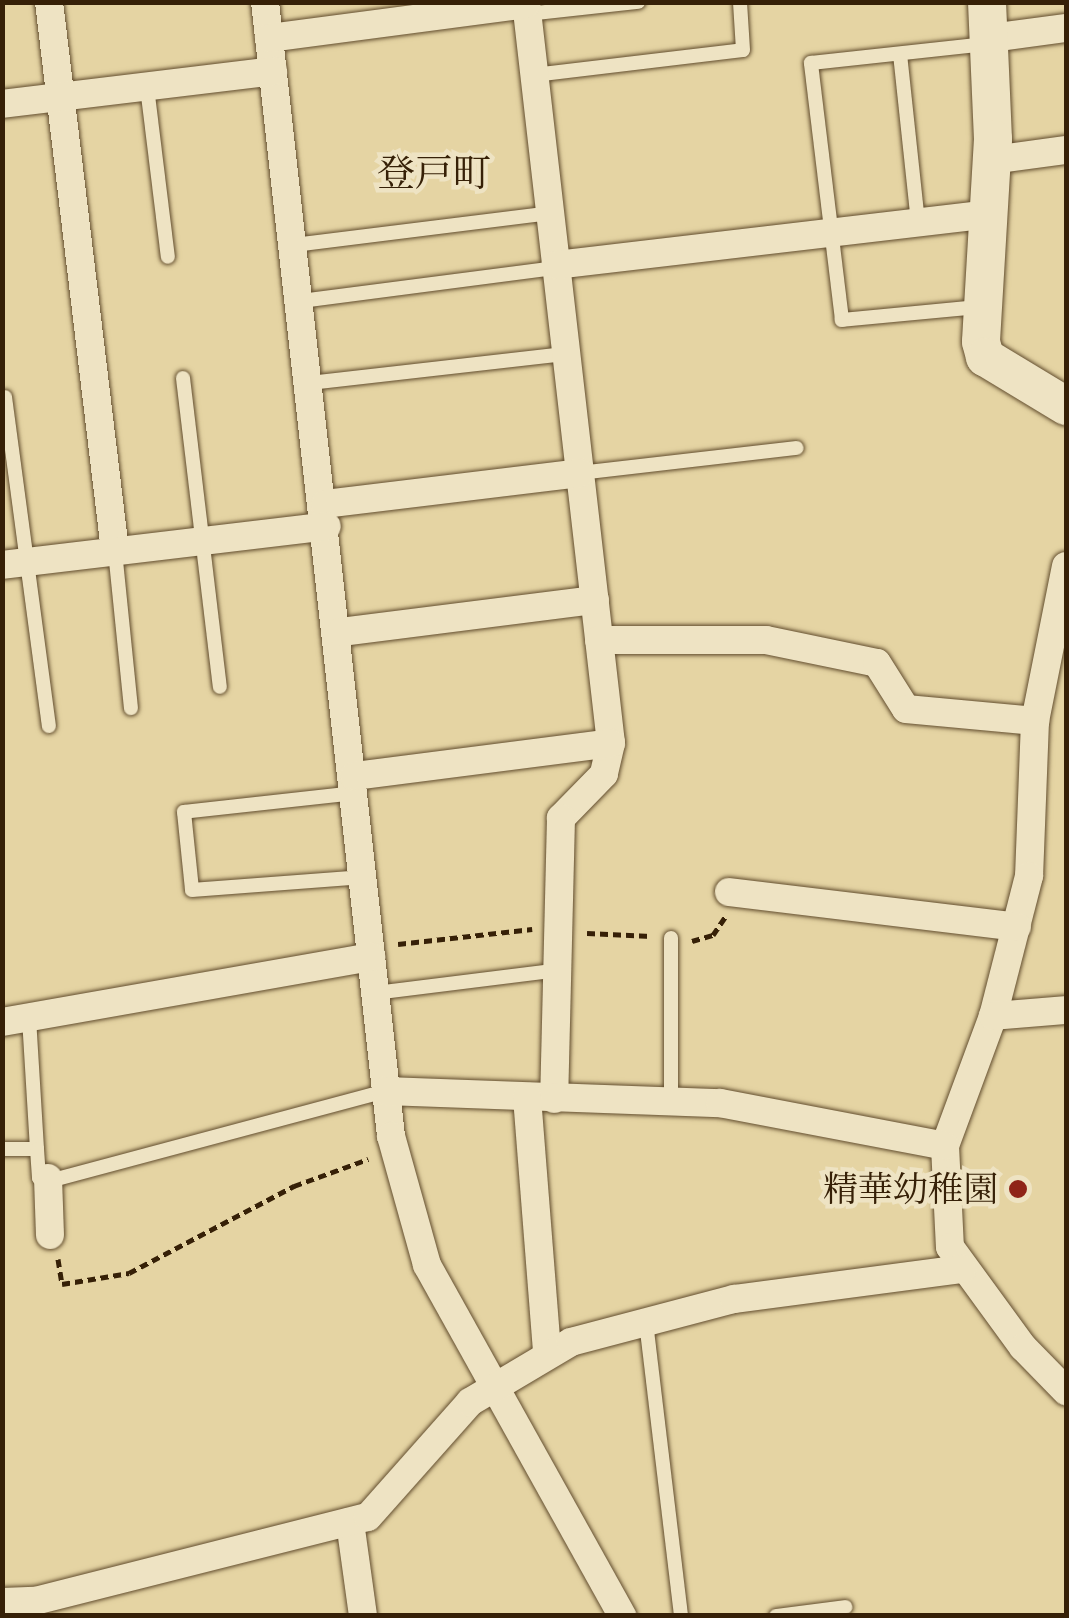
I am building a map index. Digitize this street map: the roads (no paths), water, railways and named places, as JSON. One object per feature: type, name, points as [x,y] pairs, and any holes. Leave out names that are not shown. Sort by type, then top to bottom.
[{"type":"street","points":[[49,2],[116,552]]},
{"type":"street","points":[[265,2],[341,632],[371,957],[395,1151],[427,1265],[622,1616]]},
{"type":"street","points":[[269,38],[526,7],[611,743],[604,774],[561,818],[540,1098],[547,1351]]},
{"type":"street","points":[[1066,28],[990,28],[992,160],[982,306],[985,357],[1066,406]]},
{"type":"street","points":[[2,104],[273,71]]},
{"type":"street","points":[[992,160],[1066,150]]},
{"type":"street","points":[[556,266],[989,214]]},
{"type":"street","points":[[16,563],[202,541],[326,515],[580,473]]},
{"type":"street","points":[[1066,566],[1058,643],[1034,721],[1030,867],[993,1016],[944,1146],[950,1248],[962,1269],[1066,1390]]},
{"type":"street","points":[[341,632],[595,600]]},
{"type":"street","points":[[600,640],[766,640],[878,663],[906,708],[1034,721]]},
{"type":"street","points":[[354,784],[611,743]]},
{"type":"street","points":[[729,892],[1017,927]]},
{"type":"street","points":[[16,1020],[371,957]]},
{"type":"street","points":[[993,1016],[1066,1010]]},
{"type":"street","points":[[386,1091],[670,1100],[944,1146]]},
{"type":"street","points":[[48,1178],[50,1235]]},
{"type":"street","points":[[4,1616],[2,1604],[35,1602],[368,1516],[491,1384],[547,1351],[734,1299],[962,1269]]},
{"type":"street","points":[[350,1522],[363,1616]]},
{"type":"lane","points":[[526,7],[638,2]]},
{"type":"lane","points":[[534,75],[743,50],[740,2]]},
{"type":"lane","points":[[982,306],[842,320],[811,63],[900,54],[990,28]]},
{"type":"lane","points":[[900,54],[918,222]]},
{"type":"lane","points":[[147,87],[168,258]]},
{"type":"lane","points":[[294,245],[550,213]]},
{"type":"lane","points":[[300,300],[556,266]]},
{"type":"lane","points":[[310,383],[566,354]]},
{"type":"lane","points":[[183,378],[220,687]]},
{"type":"lane","points":[[5,397],[16,563],[49,726]]},
{"type":"lane","points":[[580,473],[797,448]]},
{"type":"lane","points":[[116,552],[131,708]]},
{"type":"lane","points":[[354,784],[184,812],[192,890],[366,877]]},
{"type":"lane","points":[[670,1100],[671,938]]},
{"type":"lane","points":[[375,993],[552,971]]},
{"type":"lane","points":[[16,1020],[39,1178],[386,1091]]},
{"type":"lane","points":[[2,1150],[37,1150]]},
{"type":"lane","points":[[646,1322],[681,1616]]},
{"type":"lane","points":[[776,1616],[845,1607]]},
{"type":"place","name":"精華幼稚園","points":[[1018,1189]]},
{"type":"district","name":"登戸町","points":[[434,173]]}]
